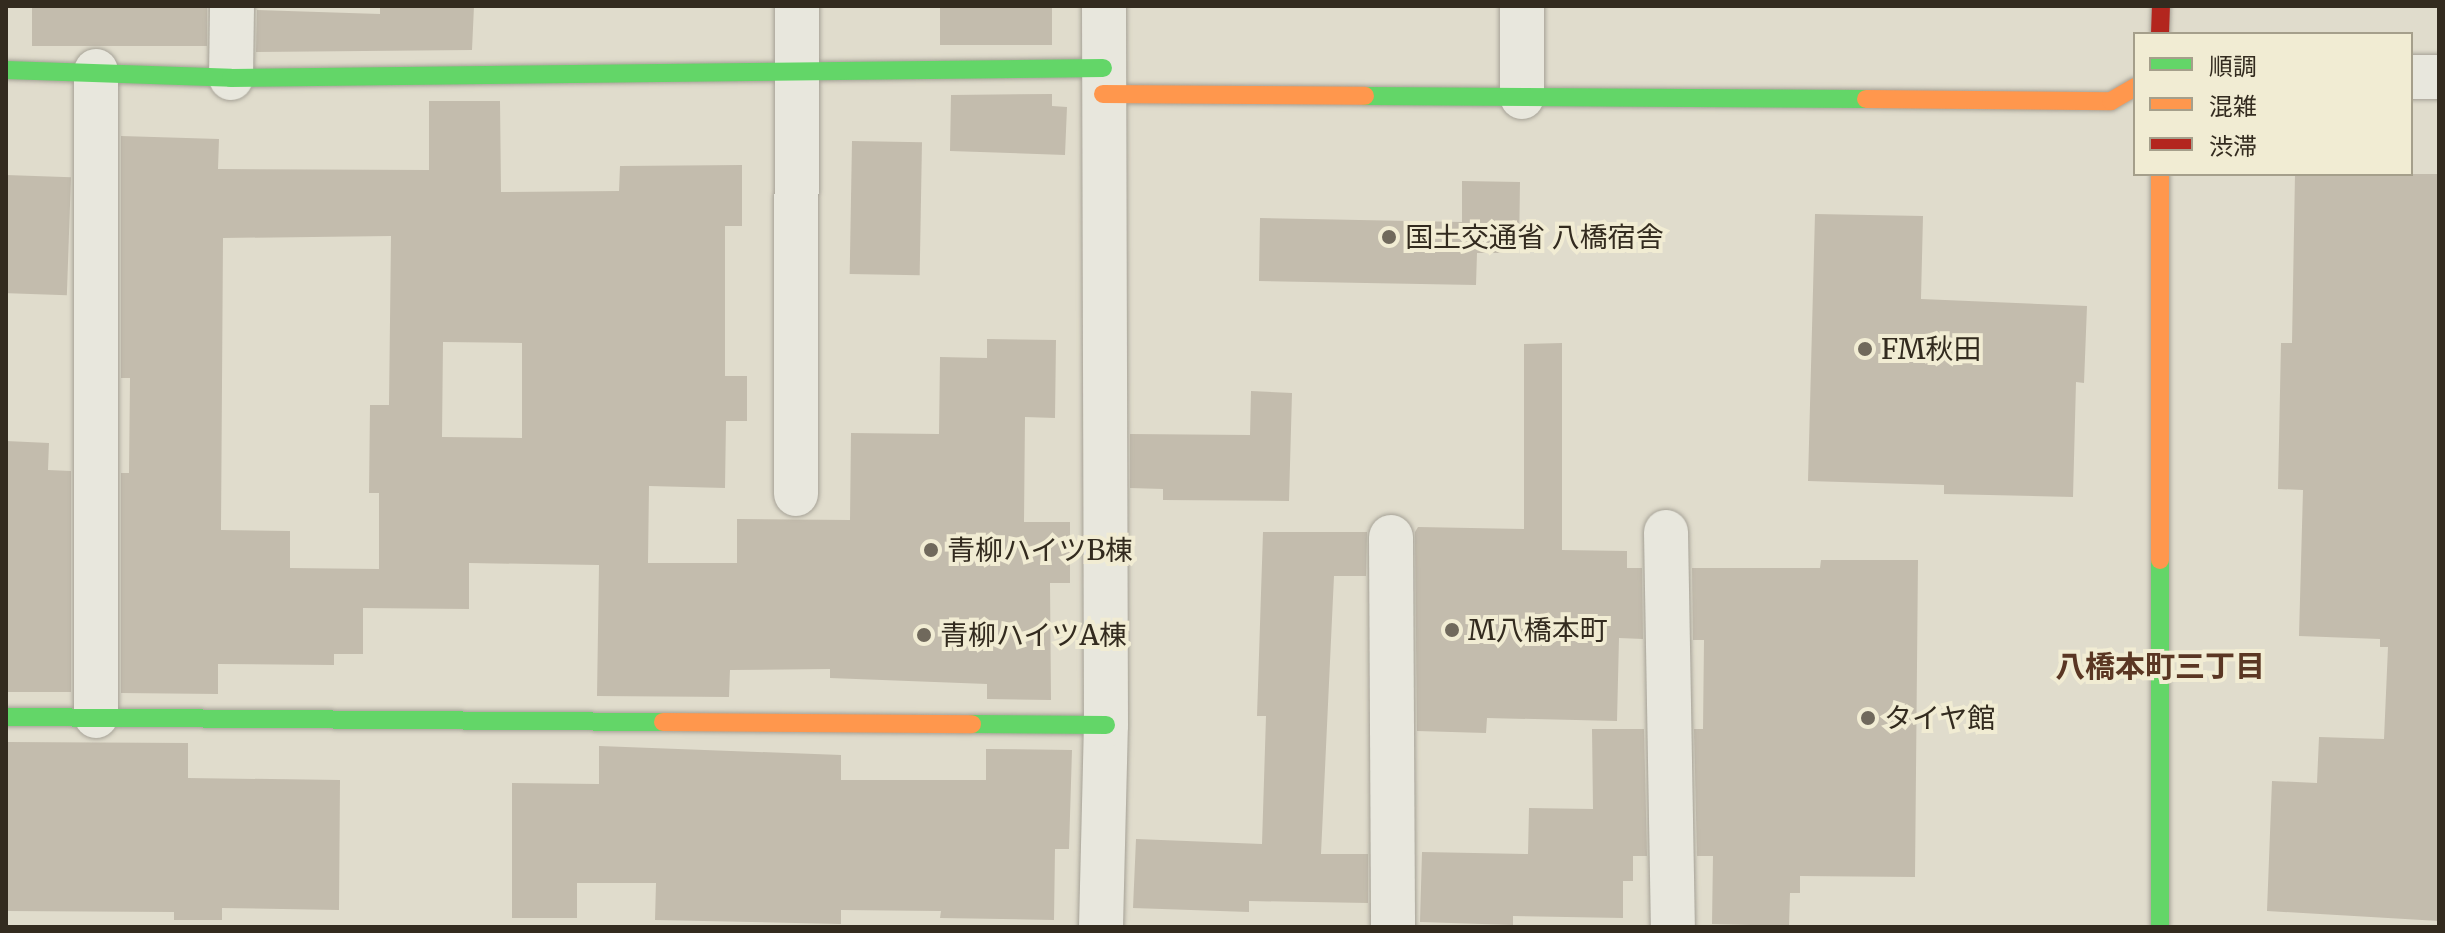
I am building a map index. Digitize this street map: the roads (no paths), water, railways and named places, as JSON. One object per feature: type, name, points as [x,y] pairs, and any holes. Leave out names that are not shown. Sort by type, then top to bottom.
[{"type":"street","points":[[231,78],[232,6]]},
{"type":"street","points":[[796,494],[797,6]]},
{"type":"street","points":[[1101,927],[1106,725],[1104,6]]},
{"type":"street","points":[[1522,6],[1522,97]]},
{"type":"street","points":[[2160,32],[2161,6]]},
{"type":"street","points":[[6,70],[231,78],[796,68],[1522,97],[2111,101],[2133,88]]},
{"type":"street","points":[[96,71],[96,716]]},
{"type":"street","points":[[2413,77],[2439,77]]},
{"type":"street","points":[[2160,176],[2160,927]]},
{"type":"street","points":[[1666,532],[1673,927]]},
{"type":"street","points":[[1391,537],[1393,927]]},
{"type":"street","points":[[6,717],[1106,725]]},
{"type":"place","name":"国土交通省 八橋宿舎","points":[[1389,237]]},
{"type":"place","name":"FM秋田","points":[[1865,349]]},
{"type":"place","name":"青柳ハイツB棟","points":[[931,550]]},
{"type":"place","name":"M八橋本町","points":[[1452,630]]},
{"type":"place","name":"青柳ハイツA棟","points":[[924,635]]},
{"type":"place","name":"タイヤ館","points":[[1868,718]]},
{"type":"district","name":"八橋本町三丁目","points":[[2160,666]]}]
